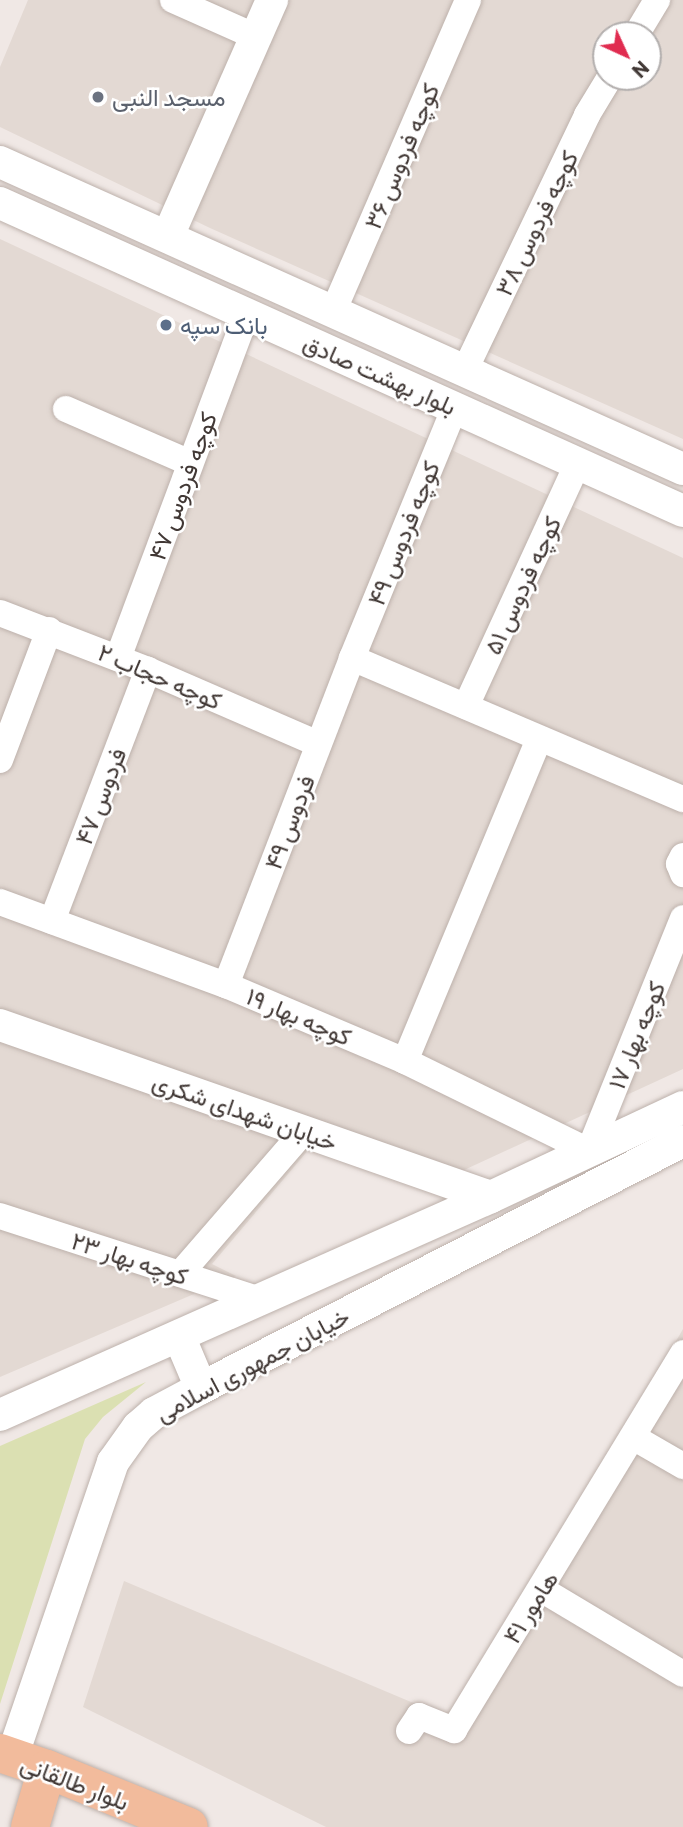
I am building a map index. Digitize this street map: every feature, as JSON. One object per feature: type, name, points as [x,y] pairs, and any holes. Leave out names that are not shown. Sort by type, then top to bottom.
[{"type":"main road","points":[[20,1760],[30,1827]]},
{"type":"main road","name":"بلوار طالقانی","points":[[20,1760],[189,1827]]},
{"type":"main road","points":[[0,1822],[16,1827]]},
{"type":"street","points":[[173,0],[254,36]]},
{"type":"street","points":[[168,236],[272,0]]},
{"type":"street","name":"کوچه فردوس ۳۶","points":[[333,312],[468,0]]},
{"type":"street","points":[[644,21],[657,0]]},
{"type":"street","name":"کوچه فردوس ۳۸","points":[[465,370],[587,115],[602,91]]},
{"type":"street","name":"بلوار بهشت صادق","points":[[0,162],[683,469]]},
{"type":"street","name":"بلوار بهشت صادق","points":[[2,211],[246,315],[683,511]]},
{"type":"street","name":"کوچه فردوس ۴۷","points":[[118,658],[246,315]]},
{"type":"street","name":"کوچه فردوس ۴۹","points":[[352,658],[454,407]]},
{"type":"street","points":[[66,409],[190,463]]},
{"type":"street","name":"کوچه فردوس ۵۱","points":[[466,706],[578,463]]},
{"type":"street","name":"کوچه حجاب ۲","points":[[0,614],[49,630],[148,670],[318,744]]},
{"type":"street","points":[[0,760],[49,630]]},
{"type":"street","points":[[352,658],[683,799]]},
{"type":"street","name":"فردوس ۴۹","points":[[226,985],[352,658]]},
{"type":"street","name":"فردوس ۴۷","points":[[52,921],[148,670]]},
{"type":"street","points":[[405,1061],[539,739]]},
{"type":"street","points":[[683,856],[680,864],[683,874]]},
{"type":"street","name":"کوچه بهار ۱۹","points":[[0,902],[226,985],[405,1061],[589,1152]]},
{"type":"street","name":"کوچه بهار ۱۷","points":[[589,1152],[683,918]]},
{"type":"street","name":"خیابان شهدای شکری","points":[[0,1026],[491,1197]]},
{"type":"street","name":"خیابان جمهوری اسلامی","points":[[0,1415],[491,1197],[683,1107]]},
{"type":"street","points":[[180,1274],[303,1132]]},
{"type":"street","name":"خیابان جمهوری اسلامی","points":[[20,1760],[113,1462],[138,1427],[154,1413],[201,1388],[679,1148]]},
{"type":"street","name":"کوچه بهار ۲۳","points":[[0,1216],[260,1300]]},
{"type":"street","points":[[179,1336],[201,1388]]},
{"type":"street","name":"هامور ۴۱","points":[[409,1731],[419,1716],[454,1730],[683,1353]]},
{"type":"street","points":[[633,1437],[683,1466]]},
{"type":"street","points":[[541,1589],[683,1674]]},
{"type":"shaded area","points":[[28,0],[683,0],[683,439],[210,228],[0,127],[0,67]]},
{"type":"shaded area","points":[[0,239],[683,558],[683,1069],[423,1189],[315,1142],[212,1264],[236,1276],[0,1377]]},
{"type":"shaded area","points":[[683,1329],[683,1827],[326,1827],[83,1707],[124,1581],[456,1721]]},
{"type":"green space","points":[[146,1382],[103,1417],[85,1439],[0,1704],[0,1446]]},
{"type":"place","name":"مسجد النبی","points":[[98,97]]},
{"type":"place","name":"بانک سپه","points":[[166,325]]}]
